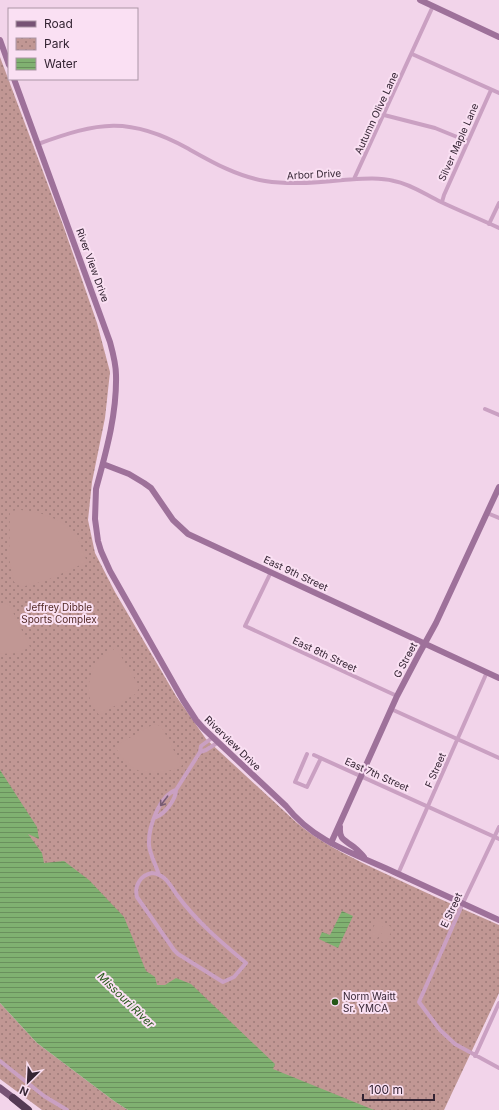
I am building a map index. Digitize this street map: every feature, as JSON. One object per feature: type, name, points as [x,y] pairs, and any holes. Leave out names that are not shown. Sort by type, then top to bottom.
[{"type":"highway","points":[[13,1098],[29,1110]]},
{"type":"main road","points":[[420,0],[499,36]]},
{"type":"main road","points":[[0,40],[8,62]]},
{"type":"main road","name":"River View Drive","points":[[14,80],[110,342],[116,374],[113,419],[103,464]]},
{"type":"main road","name":"East 9th Street","points":[[103,464],[128,474],[144,483],[156,494],[173,520],[188,534],[499,678]]},
{"type":"main road","name":"Riverview Drive","points":[[103,464],[95,498],[95,519],[101,551],[110,571],[183,700],[196,720],[212,738],[286,806],[308,829],[331,843],[366,860],[499,920]]},
{"type":"main road","name":"G Street","points":[[331,843],[397,696],[436,623],[499,487]]},
{"type":"main road","points":[[340,823],[340,833],[343,840],[353,847],[366,860]]},
{"type":"main road","points":[[0,1088],[13,1098]]},
{"type":"street","name":"Autumn Olive Lane","points":[[354,179],[433,6]]},
{"type":"street","points":[[412,54],[499,93]]},
{"type":"street","name":"Silver Maple Lane","points":[[442,202],[467,141],[491,90]]},
{"type":"street","points":[[384,115],[435,128],[467,141]]},
{"type":"street","name":"Arbor Drive","points":[[38,144],[87,128],[103,126],[130,127],[159,134],[220,166],[247,177],[264,181],[295,184],[372,178],[394,181],[411,187],[499,228]]},
{"type":"street","points":[[490,224],[499,203]]},
{"type":"street","points":[[486,409],[499,415]]},
{"type":"street","points":[[487,513],[499,518]]},
{"type":"street","name":"East 8th Street","points":[[271,572],[245,626],[397,696]]},
{"type":"street","name":"F Street","points":[[398,874],[487,672]]},
{"type":"street","points":[[391,709],[499,758]]},
{"type":"street","points":[[159,874],[147,874],[141,879],[136,892],[141,904],[178,954],[223,982],[234,977],[246,963],[201,924],[166,880],[159,874],[149,844],[152,824],[156,817],[156,812],[171,792],[176,790],[200,752],[201,746],[212,738]]},
{"type":"street","points":[[200,752],[218,743]]},
{"type":"street","points":[[307,754],[295,782],[307,787],[321,758]]},
{"type":"street","name":"East 7th Street","points":[[314,755],[497,838]]},
{"type":"street","name":"E Street","points":[[475,1056],[455,1044],[435,1024],[419,1002],[463,903],[497,838],[499,827]]},
{"type":"street","points":[[499,1003],[475,1056],[499,1068]]},
{"type":"street","points":[[0,1061],[44,1096],[67,1110]]},
{"type":"green space","name":"Jeffrey Dibble Sports Complex","points":[[0,57],[63,225],[97,323],[110,372],[105,418],[92,482],[88,520],[95,553],[115,592],[176,696],[206,739],[305,830],[323,842],[371,867],[499,925],[499,993],[444,1110],[330,1110],[288,1100],[50,902],[0,821]]},
{"type":"green space","points":[[21,510],[52,517],[65,525],[76,536],[87,562],[45,581],[21,587],[14,582],[9,558],[10,511]]},
{"type":"green space","points":[[4,603],[10,606],[30,647],[18,653],[0,654],[0,605]]},
{"type":"green space","points":[[116,648],[139,686],[137,693],[99,715],[90,699],[89,686],[91,674],[100,658]]},
{"type":"green space","points":[[154,724],[161,726],[182,766],[162,772],[144,772],[135,769],[121,756],[115,746]]},
{"type":"green space","points":[[377,920],[384,924],[377,939],[369,936]]},
{"type":"green space","points":[[386,924],[393,928],[386,943],[378,940]]},
{"type":"green space","points":[[0,1003],[37,1043],[128,1110],[42,1110],[0,1079]]},
{"type":"water","name":"Missouri River","points":[[0,770],[37,827],[39,839],[28,834],[42,853],[44,863],[64,861],[89,880],[124,917],[146,971],[155,977],[157,985],[165,985],[176,978],[191,984],[275,1064],[273,1069],[374,1110],[128,1110],[37,1043],[0,1003]]},
{"type":"water","points":[[342,911],[353,916],[338,948],[319,939],[322,932],[330,935]]},
{"type":"place","name":"Norm Waitt Sr. YMCA","points":[[335,1002]]}]
